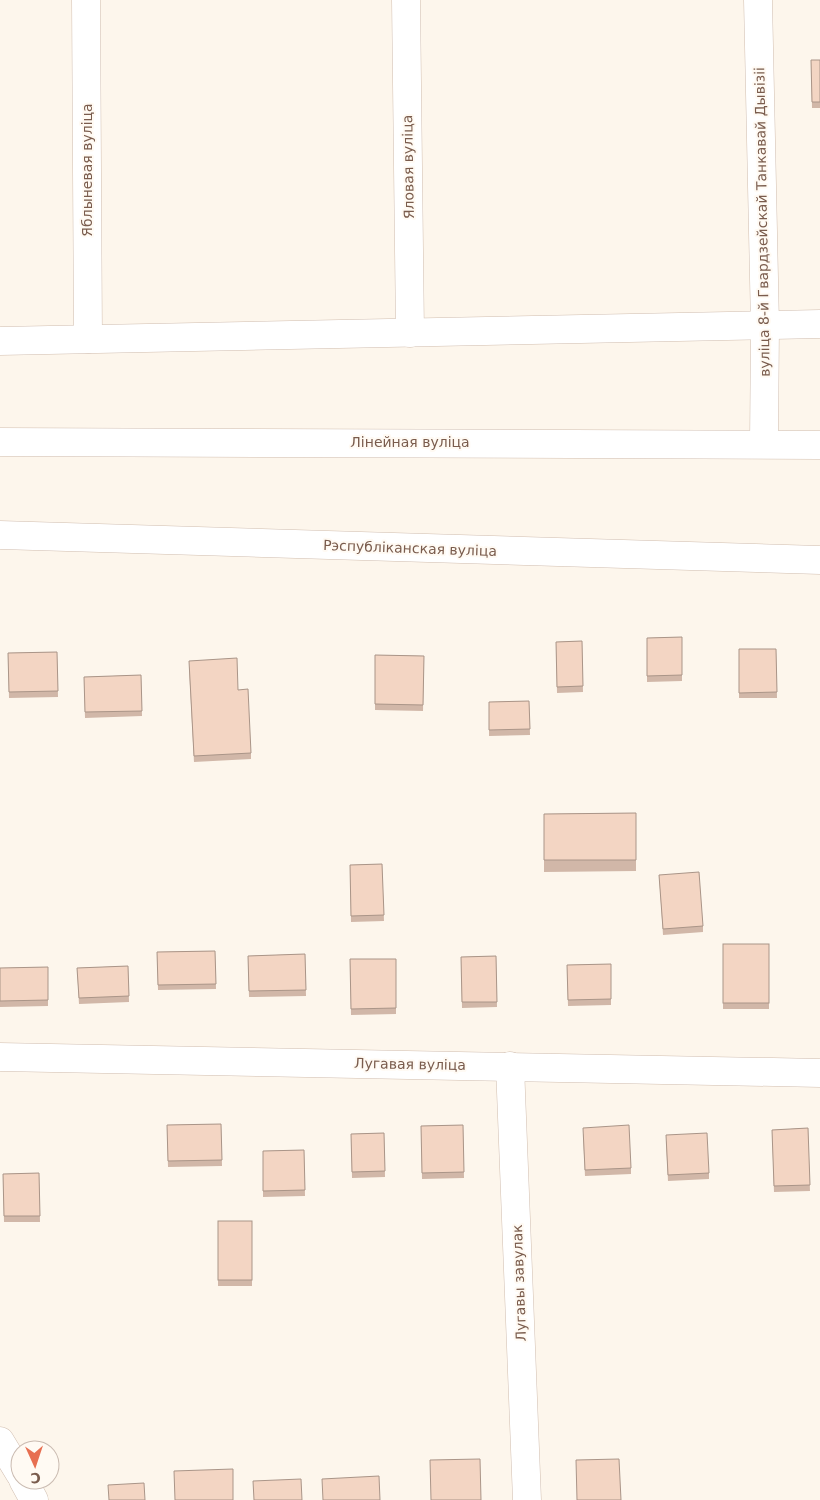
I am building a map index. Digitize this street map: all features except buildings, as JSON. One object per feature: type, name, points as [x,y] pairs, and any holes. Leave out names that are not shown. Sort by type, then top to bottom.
[{"type":"street","name":"Яблыневая вуліца","points":[[86,0],[88,340]]},
{"type":"street","name":"Яловая вуліца","points":[[406,0],[410,333]]},
{"type":"street","name":"вуліца 8-й Гвардзейскай Танкавай Дывізіі","points":[[758,0],[765,325],[764,444]]},
{"type":"street","points":[[0,341],[820,324]]},
{"type":"street","name":"Лінейная вуліца","points":[[0,442],[820,445]]},
{"type":"street","name":"Рэспубліканская вуліца","points":[[0,535],[820,560]]},
{"type":"street","name":"Лугавая вуліца","points":[[0,1057],[820,1073]]},
{"type":"street","name":"Лугавы завулак","points":[[510,1066],[527,1500]]},
{"type":"street","points":[[0,1441],[10,1458]]}]
